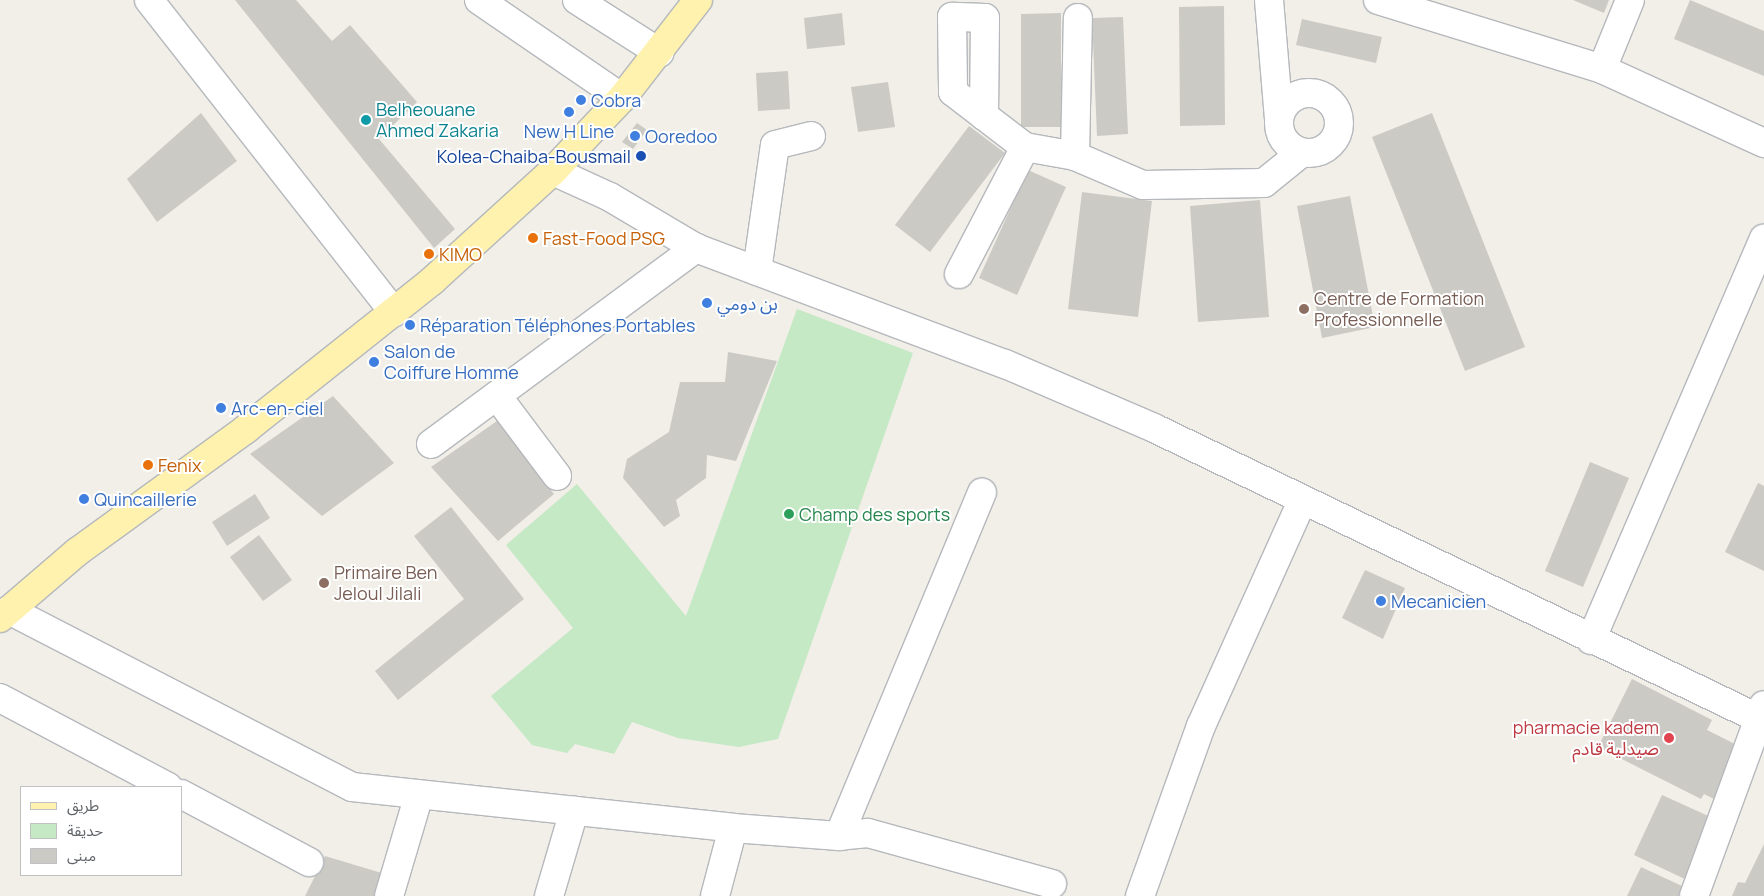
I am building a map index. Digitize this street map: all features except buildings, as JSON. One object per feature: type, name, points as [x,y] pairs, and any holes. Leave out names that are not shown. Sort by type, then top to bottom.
[{"type":"main road","points":[[5,614],[77,552],[238,435],[394,313],[553,171],[622,98],[660,53],[698,0]]},
{"type":"street","points":[[149,0],[394,313]]},
{"type":"street","points":[[479,0],[622,98]]},
{"type":"street","points":[[577,0],[660,53]]},
{"type":"street","points":[[1264,183],[1280,156],[1278,79],[1269,0]]},
{"type":"street","points":[[1378,0],[1414,6],[1602,69],[1764,142]]},
{"type":"street","points":[[1602,69],[1630,0]]},
{"type":"street","points":[[1075,156],[1078,18]]},
{"type":"street","points":[[1278,79],[1288,89],[1302,94],[1316,94],[1329,100],[1339,120],[1337,134],[1328,146],[1316,153],[1301,153],[1288,146],[1279,127],[1289,100],[1302,94]]},
{"type":"street","points":[[984,116],[1025,146],[1075,156],[1143,185],[1264,183],[1301,153]]},
{"type":"street","points":[[757,271],[775,144],[811,136]]},
{"type":"street","points":[[959,274],[1025,146]]},
{"type":"street","points":[[553,171],[610,197],[696,248],[1005,364],[1154,428],[1591,640],[1762,715],[1694,896]]},
{"type":"street","points":[[1591,640],[1764,239]]},
{"type":"street","points":[[431,444],[696,248]]},
{"type":"street","points":[[497,396],[557,476]]},
{"type":"street","points":[[839,836],[982,493]]},
{"type":"street","points":[[1140,896],[1201,726],[1302,501]]},
{"type":"street","points":[[5,614],[352,787],[733,828],[839,836],[868,833],[1052,884]]},
{"type":"street","points":[[0,698],[166,786]]},
{"type":"street","points":[[182,795],[309,862]]},
{"type":"street","points":[[389,896],[418,795]]},
{"type":"street","points":[[549,896],[574,811]]},
{"type":"street","points":[[714,896],[733,828]]},
{"type":"green space","name":"Champ des sports","points":[[797,309],[913,353],[778,739],[739,747],[678,738],[632,722],[614,754],[575,744],[567,753],[532,745],[491,696],[573,628],[506,545],[577,484],[686,616]]},
{"type":"place","name":"Cobra","points":[[581,100]]},
{"type":"place","name":"New H Line","points":[[569,112]]},
{"type":"place","name":"Belheouane Ahmed Zakaria","points":[[366,120]]},
{"type":"place","name":"Ooredoo","points":[[635,136]]},
{"type":"place","name":"Kolea-Chaiba-Bousmail","points":[[641,156]]},
{"type":"place","name":"Fast-Food PSG","points":[[533,238]]},
{"type":"place","name":"KIMO","points":[[429,254]]},
{"type":"place","name":"بن دومي","points":[[707,303]]},
{"type":"place","name":"Centre de Formation Professionnelle","points":[[1304,309]]},
{"type":"place","name":"Réparation Téléphones Portables","points":[[410,325]]},
{"type":"place","name":"Salon de Coiffure Homme","points":[[374,362]]},
{"type":"place","name":"Arc-en-ciel","points":[[221,408]]},
{"type":"place","name":"Fenix","points":[[148,465]]},
{"type":"place","name":"Quincaillerie","points":[[84,499]]},
{"type":"place","name":"Champ des sports","points":[[789,514]]},
{"type":"place","name":"Primaire Ben Jeloul Jilali","points":[[324,583]]},
{"type":"place","name":"Mecanicien","points":[[1381,601]]},
{"type":"place","name":"pharmacie kadem صيدلية قادم","points":[[1669,738]]}]
